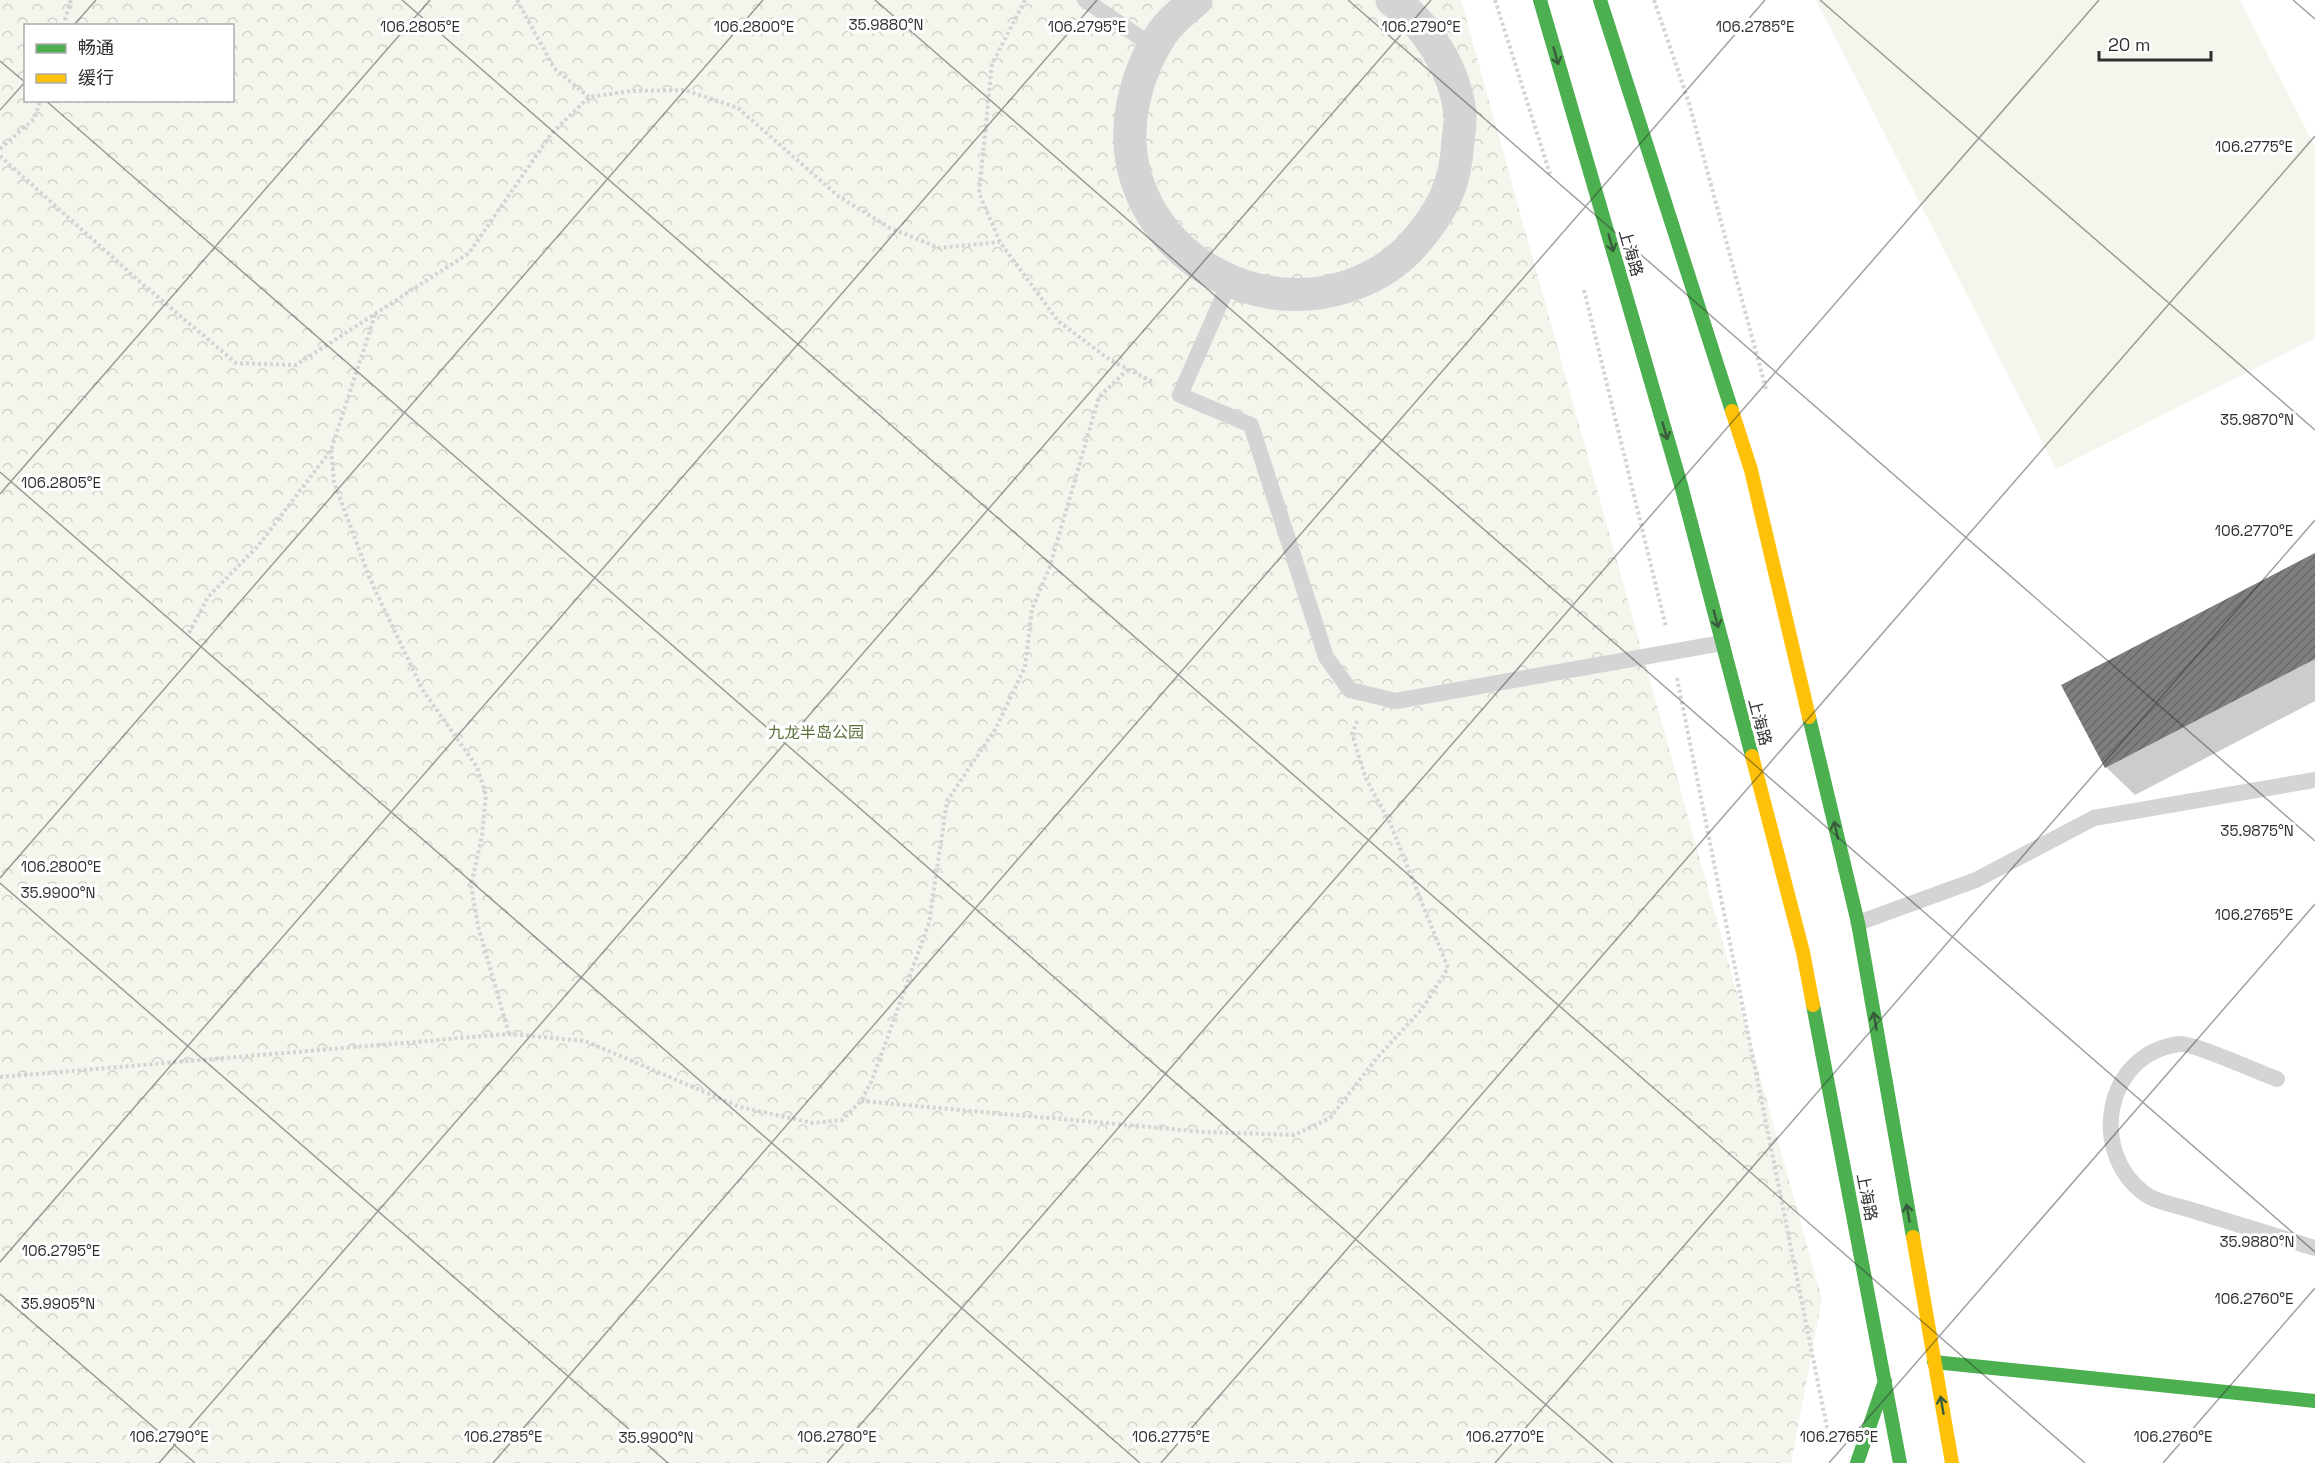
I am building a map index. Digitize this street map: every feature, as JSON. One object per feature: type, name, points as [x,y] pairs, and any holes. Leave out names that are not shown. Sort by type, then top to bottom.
[{"type":"main road","name":"上海路","points":[[1540,0],[1681,485],[1803,952],[1900,1463]]},
{"type":"main road","points":[[1600,0],[1751,470],[1858,923],[1952,1463]]},
{"type":"main road","points":[[1934,1362],[2315,1401]]},
{"type":"main road","points":[[1857,1463],[1886,1380]]},
{"type":"street","points":[[1196,0],[1164,30],[1139,75],[1130,126],[1136,178],[1160,225],[1195,263],[1242,287],[1293,297],[1344,290],[1395,263],[1434,222],[1457,170],[1460,112],[1444,58],[1410,12],[1392,0]]},
{"type":"lane","points":[[1085,0],[1154,47]]},
{"type":"lane","points":[[1230,281],[1180,395],[1251,425],[1326,657],[1350,690],[1396,701],[1722,643]]},
{"type":"lane","points":[[1858,923],[1976,880],[2094,818],[2315,780]]},
{"type":"lane","points":[[2277,1079],[2181,1043],[2161,1049],[2143,1059],[2128,1073],[2116,1091],[2110,1120],[2112,1149],[2120,1168],[2147,1196],[2315,1248]]},
{"type":"path","points":[[64,24],[70,0]]},
{"type":"path","points":[[517,0],[554,68],[589,97]]},
{"type":"path","points":[[1025,0],[992,64],[979,193],[1000,242],[1058,321],[1110,360],[1180,395]]},
{"type":"path","points":[[1495,0],[1553,182]]},
{"type":"path","points":[[0,156],[139,281],[236,363],[296,364],[469,253],[552,133],[589,97],[633,91],[685,90],[738,108],[838,196],[890,228],[939,248],[1000,242]]},
{"type":"path","points":[[0,149],[35,118],[39,102]]},
{"type":"path","points":[[1583,284],[1672,651],[1830,1440]]},
{"type":"path","points":[[189,633],[208,597],[258,546],[331,450],[376,312]]},
{"type":"path","points":[[0,1077],[509,1034],[585,1041],[740,1107],[813,1123],[842,1120],[861,1101],[872,1080],[929,923],[947,801],[996,728],[1025,667],[1032,609],[1050,566],[1099,397],[1128,369]]},
{"type":"path","points":[[331,450],[334,482],[370,579],[423,689],[477,767],[486,795],[482,835],[471,886],[478,926],[509,1034]]},
{"type":"path","points":[[861,1101],[1205,1132],[1283,1135],[1294,1135],[1330,1118],[1376,1059],[1422,1009],[1448,968],[1390,823],[1366,779],[1352,734],[1370,695]]},
{"type":"green space","name":"九龙半岛公园","points":[[0,0],[1461,0],[1822,1299],[1791,1463],[0,1463]]},
{"type":"green space","points":[[1816,0],[2240,0],[2315,147],[2315,338],[2056,469]]},
{"type":"building","points":[[2315,553],[2315,659],[2105,768],[2061,685]]},
{"type":"traffic: fast","points":[[1540,0],[1681,485],[1752,756]]},
{"type":"traffic: fast","points":[[1600,0],[1732,411]]},
{"type":"traffic: fast","points":[[1809,717],[1858,923],[1913,1237]]},
{"type":"traffic: fast","points":[[1813,1005],[1900,1463]]},
{"type":"traffic: fast","points":[[1934,1362],[2315,1401]]},
{"type":"traffic: fast","points":[[1857,1463],[1885,1381]]},
{"type":"traffic: slow","points":[[1732,411],[1751,470],[1809,717]]},
{"type":"traffic: slow","points":[[1752,756],[1803,952],[1813,1005]]},
{"type":"traffic: slow","points":[[1913,1237],[1952,1463]]}]
